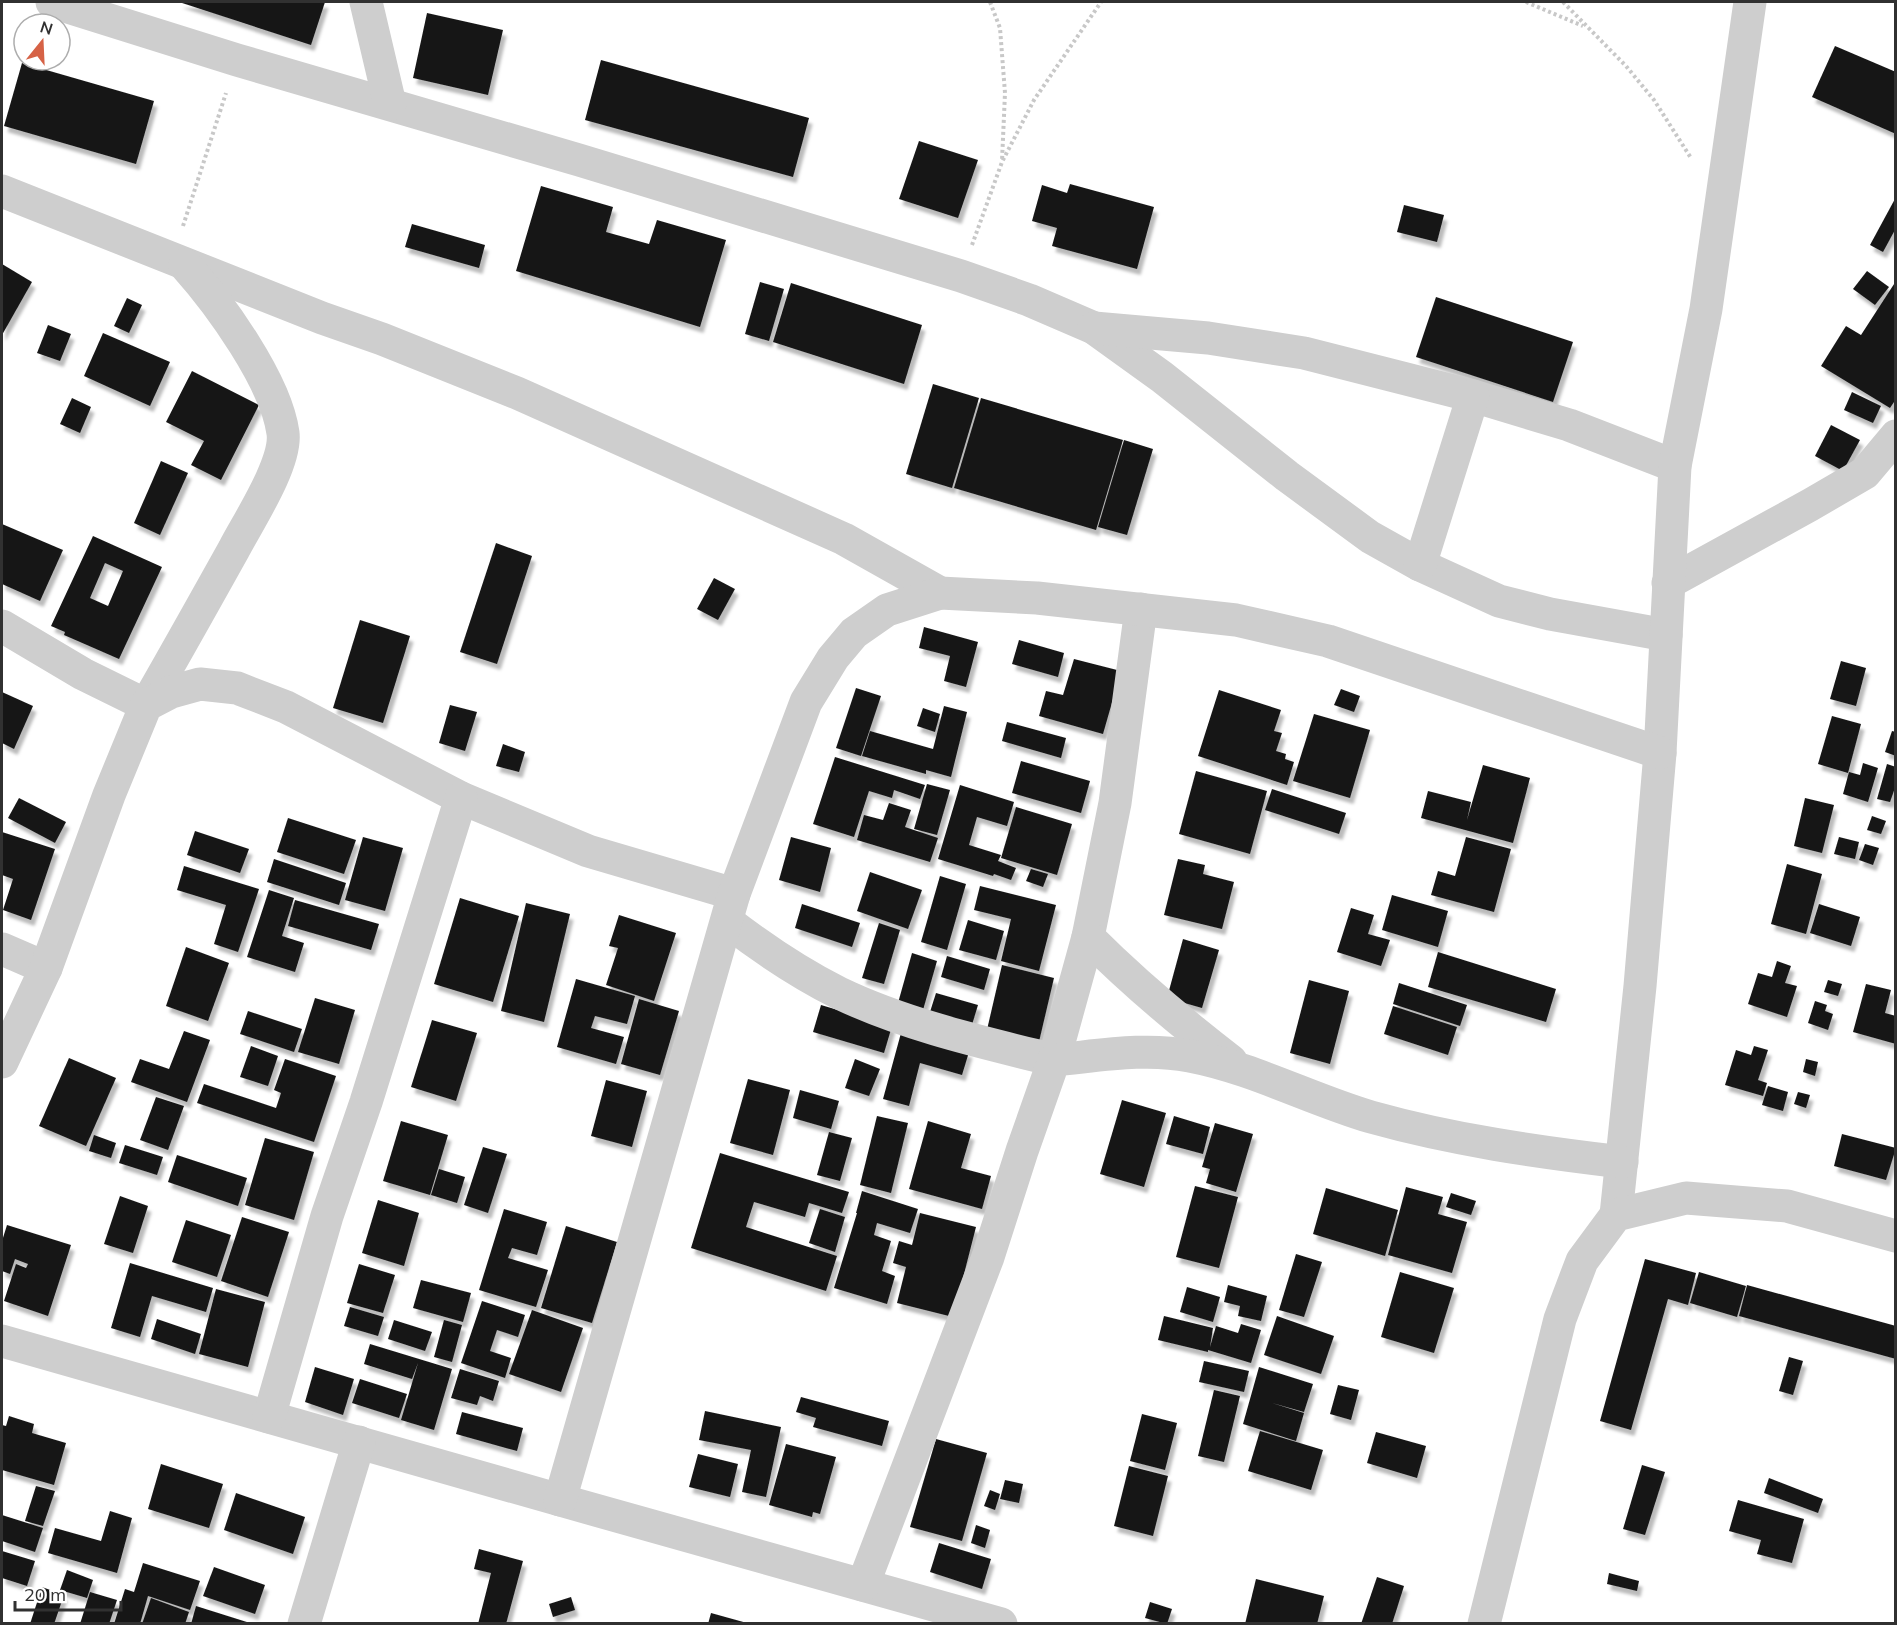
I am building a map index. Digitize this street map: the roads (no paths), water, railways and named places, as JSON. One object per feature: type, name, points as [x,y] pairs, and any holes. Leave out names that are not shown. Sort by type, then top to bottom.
[{"type":"street","points":[[52,2],[237,60],[961,276],[1029,300],[1094,328],[1162,377],[1287,476],[1370,537],[1420,565],[1499,601],[1550,614],[1666,635]]},
{"type":"street","points":[[366,2],[390,104]]},
{"type":"street","points":[[1484,1623],[1560,1319],[1582,1261],[1617,1215],[1660,753],[1675,466],[1706,309],[1750,2]]},
{"type":"street","points":[[2,191],[517,393],[844,539],[939,593]]},
{"type":"street","points":[[2,1062],[46,968],[109,795],[146,705],[261,500],[279,461],[283,435],[278,411],[261,373],[228,318],[181,261]]},
{"type":"street","points":[[1094,328],[1208,338],[1304,353],[1473,396],[1569,425],[1675,466]]},
{"type":"street","points":[[1420,565],[1473,396]]},
{"type":"street","points":[[1668,583],[1865,473],[1896,436]]},
{"type":"street","points":[[560,1500],[731,908],[806,702],[833,658],[854,633],[887,610],[939,593],[1037,598],[1236,620],[1328,641],[1660,753]]},
{"type":"street","points":[[863,1585],[980,1280],[1054,1060],[1088,937],[1115,803],[1141,609]]},
{"type":"street","points":[[2,626],[83,674],[146,705]]},
{"type":"street","points":[[146,705],[171,692],[200,684],[237,688],[286,707],[461,798],[731,908],[758,945],[796,970],[839,993],[900,1018],[1054,1060],[1125,1052],[1188,1055],[1242,1069],[1304,1094],[1370,1116],[1447,1136],[1535,1151],[1622,1162]]},
{"type":"street","points":[[269,1417],[327,1216],[366,1102],[461,798]]},
{"type":"street","points":[[1088,937],[1170,1014],[1242,1069]]},
{"type":"street","points":[[2,949],[46,968]]},
{"type":"street","points":[[1617,1215],[1686,1198],[1787,1206],[1896,1236]]},
{"type":"street","points":[[2,1341],[1001,1623]]},
{"type":"street","points":[[304,1623],[359,1442]]}]
